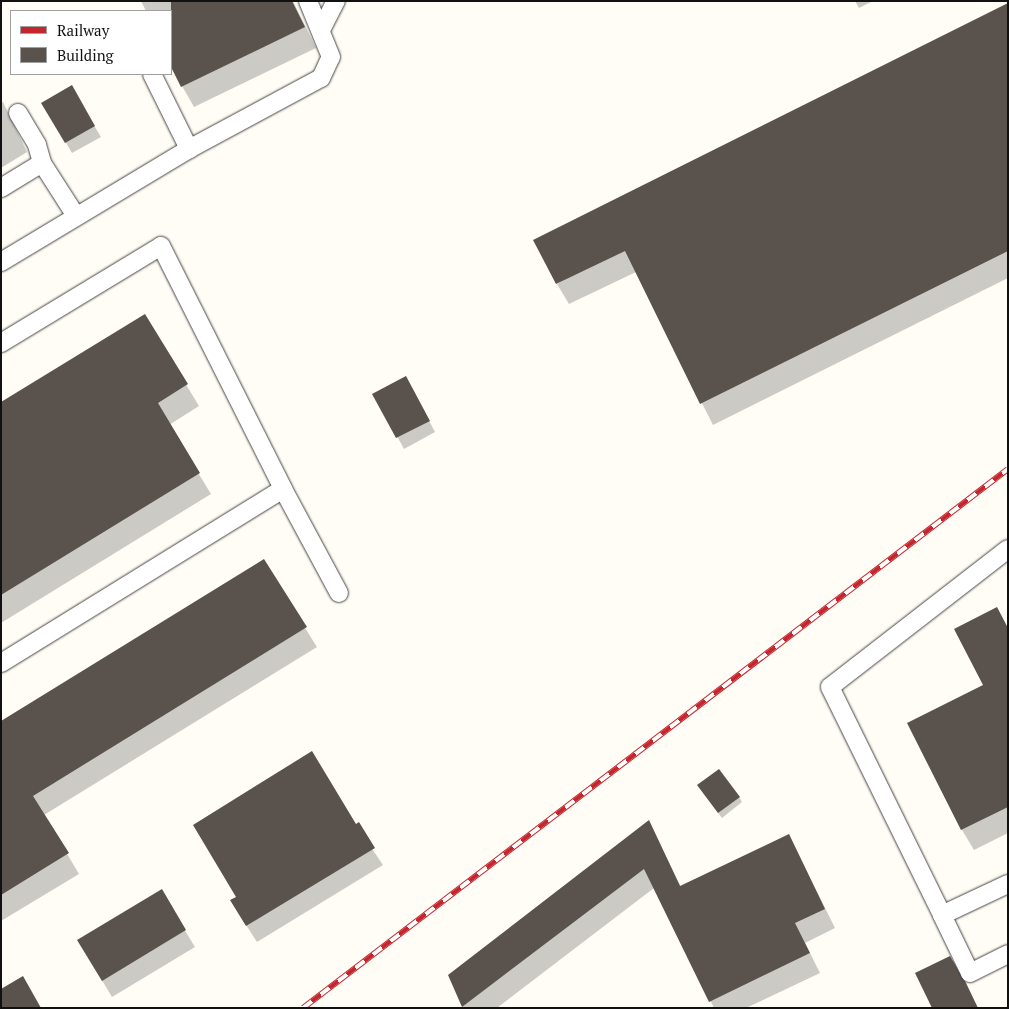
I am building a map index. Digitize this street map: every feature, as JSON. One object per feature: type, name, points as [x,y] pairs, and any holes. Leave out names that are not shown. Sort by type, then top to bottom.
[{"type":"lane","points":[[4,255],[76,216],[189,149],[321,78],[331,57],[308,1]]},
{"type":"lane","points":[[321,30],[336,1]]},
{"type":"lane","points":[[152,75],[189,149]]},
{"type":"lane","points":[[18,114],[37,145],[42,163],[76,216]]},
{"type":"lane","points":[[1,188],[42,163]]},
{"type":"lane","points":[[1,343],[161,246],[283,489],[339,594]]},
{"type":"lane","points":[[1,663],[283,489]]},
{"type":"lane","points":[[1008,550],[830,687],[970,973],[1008,954]]},
{"type":"lane","points":[[942,915],[1008,884]]},
{"type":"building","points":[[171,1],[292,1],[305,27],[181,87],[172,69]]},
{"type":"building","points":[[1008,3],[1008,251],[700,404],[625,251],[556,284],[533,240]]},
{"type":"building","points":[[72,85],[95,126],[65,143],[41,103]]},
{"type":"building","points":[[145,314],[188,384],[158,403],[200,473],[1,595],[1,402]]},
{"type":"building","points":[[406,376],[430,421],[396,438],[372,394]]},
{"type":"building","points":[[264,559],[307,627],[33,796],[69,853],[1,895],[1,721]]},
{"type":"building","points":[[997,607],[1008,628],[1008,807],[961,830],[907,723],[983,685],[954,629]]},
{"type":"building","points":[[312,751],[356,824],[359,822],[375,848],[246,926],[230,900],[236,897],[193,825]]},
{"type":"building","points":[[719,769],[740,797],[718,813],[697,785]]},
{"type":"building","points":[[649,820],[680,886],[789,834],[825,909],[795,923],[810,953],[709,1002],[644,869],[462,1007],[448,975]]},
{"type":"building","points":[[162,889],[186,930],[102,981],[77,940]]},
{"type":"building","points":[[950,956],[978,1008],[932,1008],[915,973]]},
{"type":"building","points":[[23,976],[41,1008],[1,1008],[1,989]]},
{"type":"railway","points":[[303,1008],[1008,469]]}]
